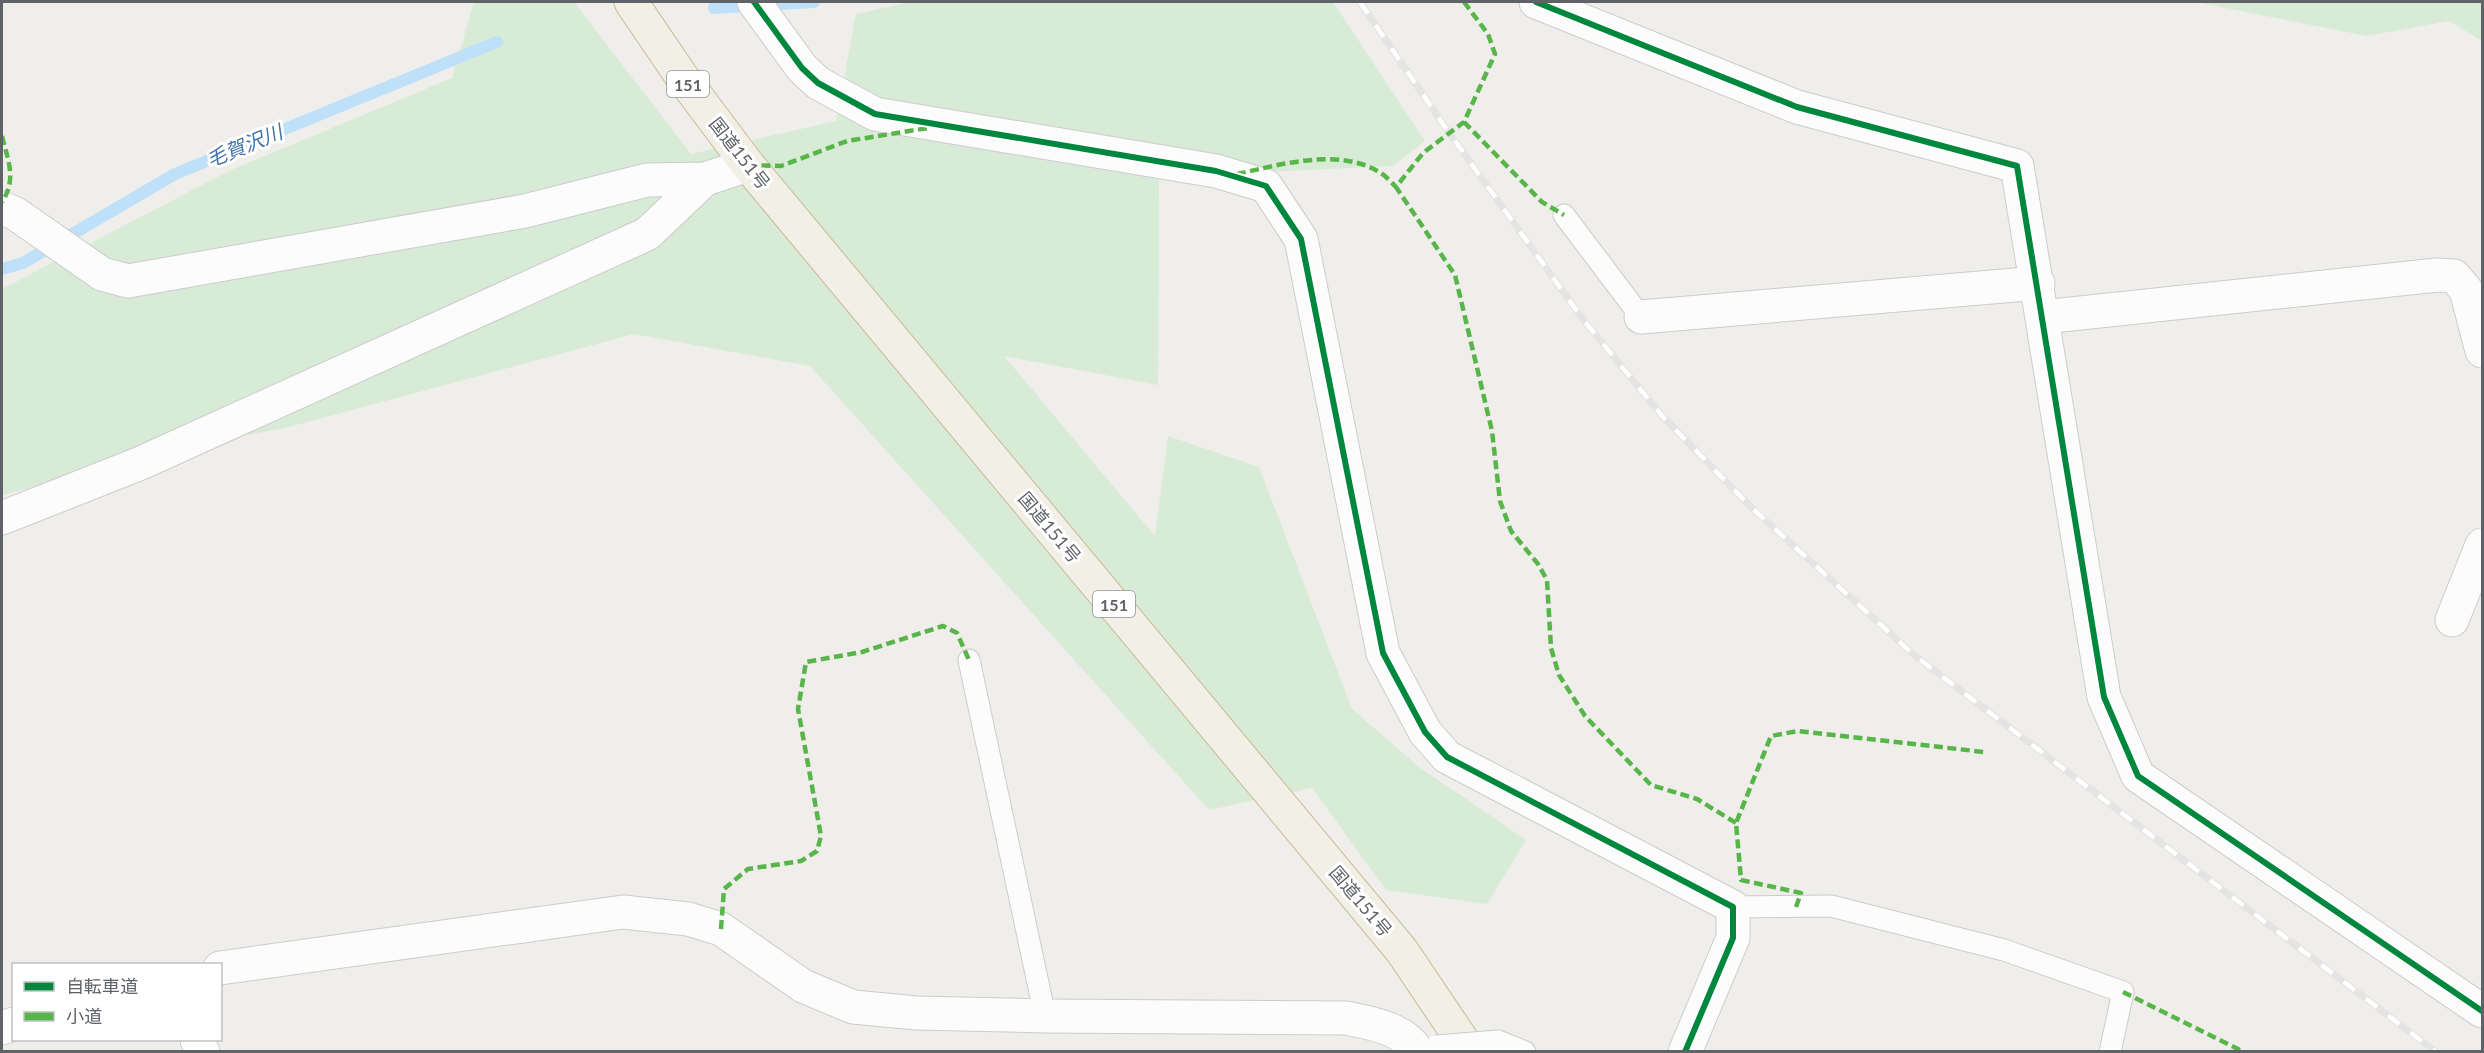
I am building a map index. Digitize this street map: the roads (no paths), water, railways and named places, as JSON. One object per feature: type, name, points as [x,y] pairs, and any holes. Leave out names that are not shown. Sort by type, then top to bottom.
[{"type":"highway","name":"国道151号","points":[[631,2],[682,77],[748,165],[1402,951],[1484,1046]]},
{"type":"street","points":[[754,2],[797,61],[818,83],[875,114],[1216,171],[1266,186],[1301,239],[1383,653],[1425,732],[1447,758],[1734,907],[1733,938],[1685,1052]]},
{"type":"street","points":[[1536,2],[1797,107],[2017,166],[2104,696],[2138,776],[2482,1011]]},
{"type":"street","points":[[9,211],[102,274],[128,281],[525,211],[647,180],[705,179],[748,165]]},
{"type":"street","points":[[2,518],[141,463],[647,234],[705,179]]},
{"type":"street","points":[[2043,317],[2437,274],[2454,276],[2466,290],[2482,351]]},
{"type":"street","points":[[1641,317],[2038,283]]},
{"type":"street","points":[[2452,620],[2482,545]]},
{"type":"street","points":[[222,968],[623,912],[688,919],[721,928],[802,986],[853,1007],[917,1013],[1045,1017],[1346,1018],[1386,1027],[1423,1048]]},
{"type":"lane","points":[[1564,215],[1641,317]]},
{"type":"lane","points":[[969,660],[1045,1017]]},
{"type":"lane","points":[[1734,907],[1831,906],[2004,950],[2123,992],[2110,1052]]},
{"type":"lane","points":[[1423,1048],[1484,1046],[1525,1052]]},
{"type":"waterway","name":"毛賀沢川","points":[[714,8],[814,2]]},
{"type":"waterway","name":"毛賀沢川","points":[[2,269],[23,263],[175,174],[497,42]]},
{"type":"railway","points":[[1360,2],[1445,127],[1582,318],[1663,417],[1752,508],[1914,655],[2436,1052]]}]
